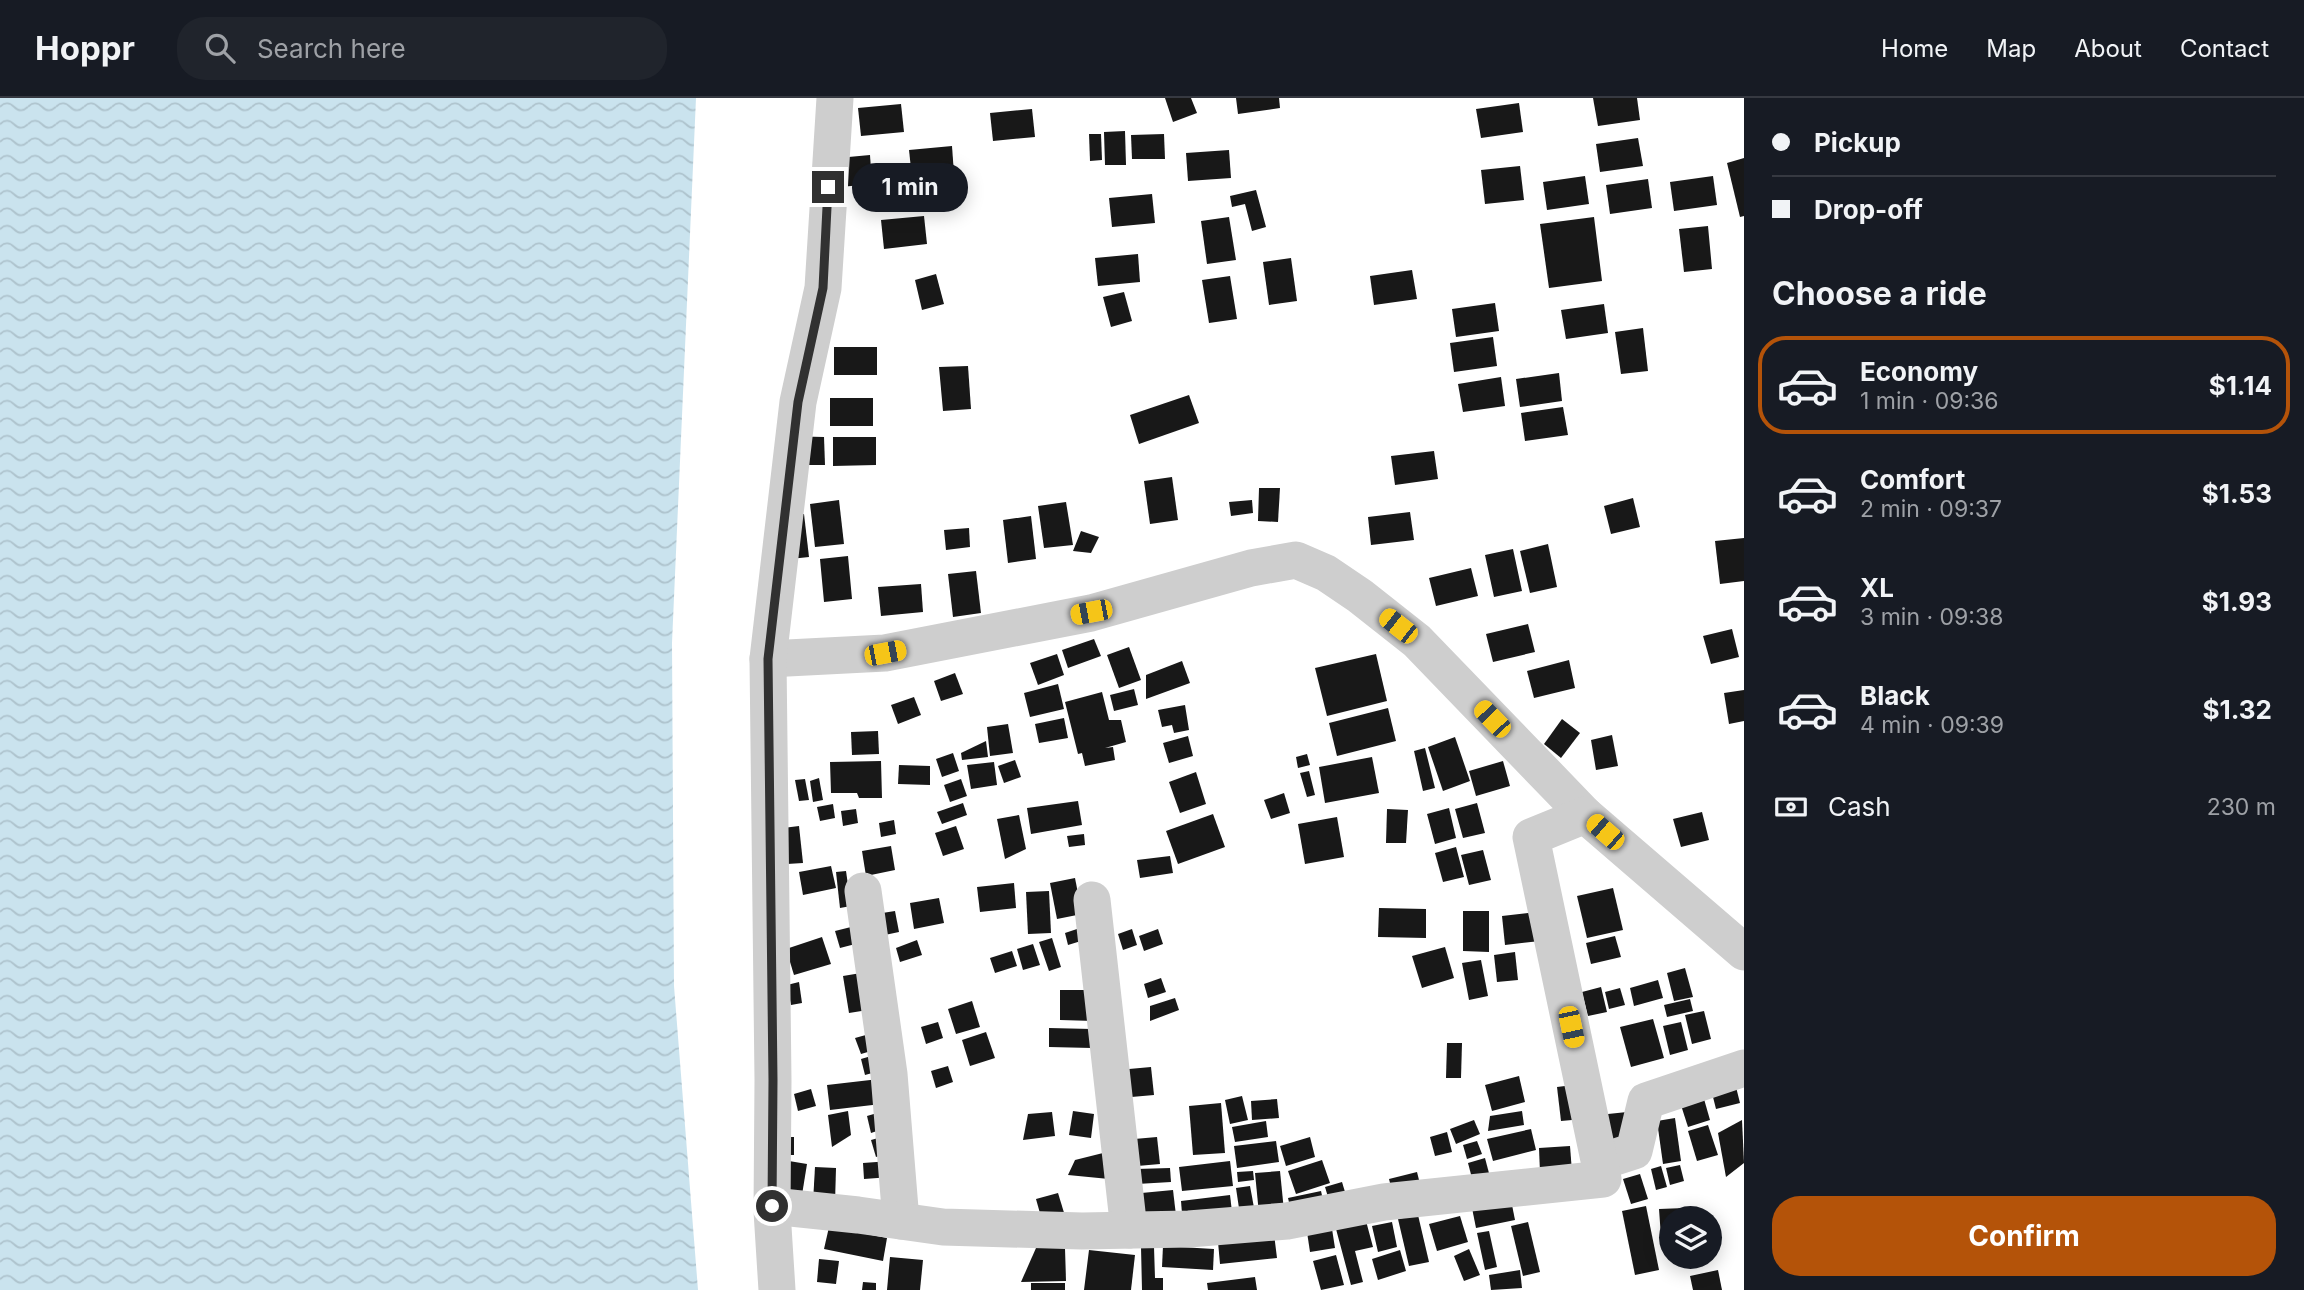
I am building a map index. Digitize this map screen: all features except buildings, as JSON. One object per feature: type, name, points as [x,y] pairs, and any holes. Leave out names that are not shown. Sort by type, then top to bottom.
[{"type":"street","points":[[778,1290],[772,1206],[768,659],[798,402],[823,288],[835,98]]},
{"type":"street","points":[[768,659],[885,653],[1091,612],[1251,568],[1296,560],[1326,573],[1418,641],[1585,815],[1744,951]]},
{"type":"street","points":[[772,1206],[943,1227],[1189,1230],[1287,1221],[1384,1202],[1603,1179],[1531,837],[1585,815]]},
{"type":"street","points":[[863,891],[889,1074],[901,1221]]},
{"type":"street","points":[[1092,900],[1129,1230]]},
{"type":"street","points":[[1600,1162],[1634,1151],[1646,1101],[1744,1068]]},
{"type":"water","points":[[0,98],[696,98],[672,643],[674,986],[698,1290],[0,1290]]},
{"type":"route","points":[[772,1206],[768,659],[798,402],[823,288],[828,187]]}]
